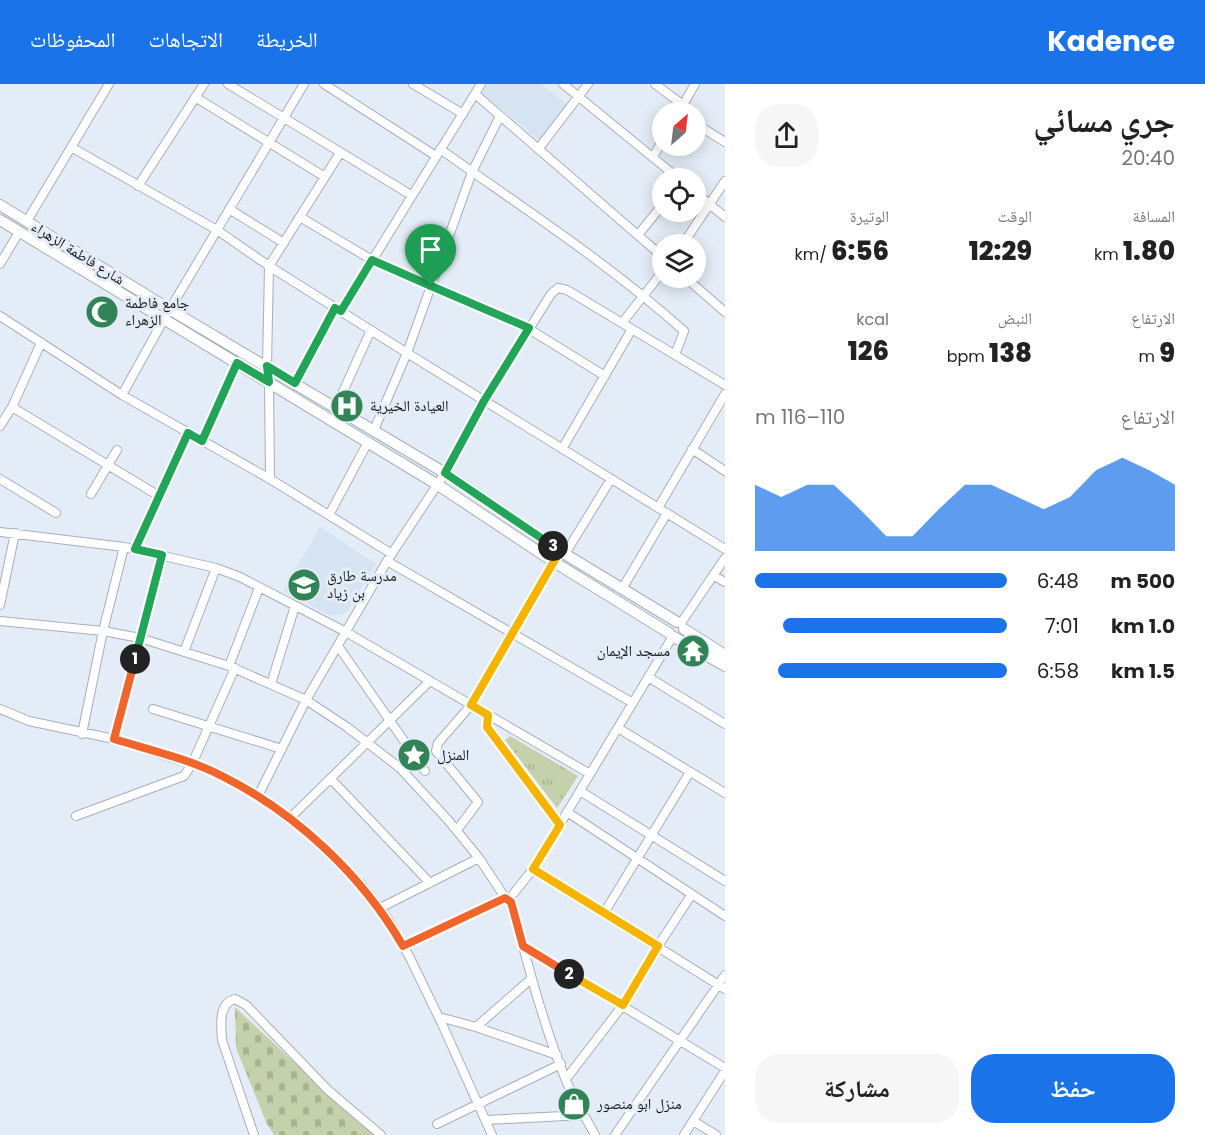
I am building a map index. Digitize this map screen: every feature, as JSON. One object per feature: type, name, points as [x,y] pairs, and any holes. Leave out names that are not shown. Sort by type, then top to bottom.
[{"type":"main road","name":"شارع فاطمة الزهراء","points":[[0,205],[445,473],[563,553],[681,624],[725,655]]},
{"type":"main road","points":[[4,223],[15,214]]},
{"type":"main road","name":"شارع فاطمة الزهراء","points":[[4,223],[438,485],[554,562],[725,666]]},
{"type":"main road","points":[[672,635],[669,626],[681,624]]},
{"type":"street","points":[[27,221],[109,84]]},
{"type":"street","points":[[138,186],[204,84]]},
{"type":"street","points":[[228,84],[411,195]]},
{"type":"street","points":[[122,395],[164,319],[304,84]]},
{"type":"street","points":[[324,84],[472,172],[543,220],[643,294],[684,331],[675,355]]},
{"type":"street","points":[[413,84],[462,114]]},
{"type":"street","points":[[295,383],[338,309],[372,260],[481,84]]},
{"type":"street","points":[[563,84],[666,168]]},
{"type":"street","points":[[539,148],[588,84]]},
{"type":"street","points":[[655,84],[674,102]]},
{"type":"street","points":[[685,102],[694,84]]},
{"type":"street","points":[[475,94],[652,247]]},
{"type":"street","points":[[195,98],[325,177]]},
{"type":"street","points":[[374,430],[407,353],[472,172],[500,116]]},
{"type":"street","points":[[706,130],[725,142]]},
{"type":"street","points":[[71,147],[217,230],[269,266],[407,353],[725,549]]},
{"type":"street","points":[[270,479],[267,366],[269,266],[340,153]]},
{"type":"street","points":[[690,234],[725,182]]},
{"type":"street","points":[[706,201],[725,217]]},
{"type":"street","points":[[229,210],[284,243]]},
{"type":"street","points":[[300,217],[372,260],[529,328],[605,376]]},
{"type":"street","points":[[638,235],[652,218]]},
{"type":"street","points":[[0,264],[19,232]]},
{"type":"street","points":[[622,323],[652,284]]},
{"type":"street","points":[[258,796],[306,700],[390,558],[438,485],[484,401],[551,294],[558,288],[567,290],[725,385]]},
{"type":"street","points":[[697,288],[725,312]]},
{"type":"street","points":[[0,316],[122,395],[270,479],[329,515],[390,558],[633,703]]},
{"type":"street","points":[[562,449],[632,329]]},
{"type":"street","points":[[336,407],[371,330]]},
{"type":"street","points":[[0,426],[12,407],[41,343]]},
{"type":"street","points":[[202,441],[237,363]]},
{"type":"street","points":[[658,508],[725,394]]},
{"type":"street","points":[[12,407],[159,496]]},
{"type":"street","points":[[135,549],[188,433]]},
{"type":"street","points":[[329,515],[368,442]]},
{"type":"street","points":[[692,449],[725,471]]},
{"type":"street","points":[[91,494],[117,450]]},
{"type":"street","points":[[0,479],[56,513]]},
{"type":"street","points":[[457,830],[478,802],[436,751],[438,743],[471,705],[554,562],[563,553],[611,479]]},
{"type":"street","points":[[622,589],[667,513]]},
{"type":"street","points":[[0,532],[135,549],[216,568],[240,577],[346,632],[590,774]]},
{"type":"street","points":[[0,605],[15,533]]},
{"type":"street","points":[[82,734],[103,631],[124,547]]},
{"type":"street","points":[[114,739],[162,555]]},
{"type":"street","points":[[681,624],[725,558]]},
{"type":"street","points":[[184,652],[216,568]]},
{"type":"street","points":[[714,576],[725,582]]},
{"type":"street","points":[[76,816],[184,776],[210,725],[259,588]]},
{"type":"street","points":[[271,684],[295,606]]},
{"type":"street","points":[[0,621],[103,631],[140,638],[232,667],[306,700],[400,768],[457,830],[507,900],[523,946],[531,979],[566,1079],[595,1135]]},
{"type":"street","points":[[507,900],[507,893],[514,893],[533,869],[672,635]]},
{"type":"street","points":[[338,646],[425,771]]},
{"type":"street","points":[[648,677],[725,724]]},
{"type":"street","points":[[289,819],[429,681]]},
{"type":"street","points":[[0,709],[29,720],[82,734],[114,739],[221,775],[258,796],[310,835],[361,884],[380,908],[403,946],[439,1017],[492,1135]]},
{"type":"street","points":[[153,709],[282,749]]},
{"type":"street","points":[[488,715],[487,727],[560,825]]},
{"type":"street","points":[[618,728],[725,793]]},
{"type":"street","points":[[604,913],[690,772]]},
{"type":"street","points":[[331,779],[430,883]]},
{"type":"street","points":[[580,791],[725,881]]},
{"type":"street","points":[[567,812],[725,916]]},
{"type":"street","points":[[380,908],[479,858]]},
{"type":"street","points":[[533,869],[722,987]]},
{"type":"street","points":[[566,1079],[623,1005],[692,894]]},
{"type":"street","points":[[403,946],[507,900]]},
{"type":"street","points":[[523,946],[725,1069],[684,1135]]},
{"type":"street","points":[[615,1135],[680,1041],[722,987],[725,975]]},
{"type":"street","points":[[476,1027],[531,979]]},
{"type":"street","points":[[254,1135],[222,1040],[223,1009],[231,1000],[242,1002],[309,1072],[381,1135]]},
{"type":"street","points":[[439,1017],[476,1027],[559,1060]]},
{"type":"street","points":[[437,1124],[479,1104],[559,1060]]},
{"type":"street","points":[[486,1120],[584,1115]]},
{"type":"street","points":[[693,1121],[717,1135]]},
{"type":"shaded area","points":[[488,84],[541,84],[569,106],[541,142],[482,93]]},
{"type":"shaded area","points":[[320,527],[376,564],[348,610],[341,615],[329,615],[283,591]]},
{"type":"green space","points":[[510,736],[578,776],[557,808],[505,740]]},
{"type":"green space","points":[[235,1007],[359,1123],[376,1135],[274,1135],[267,1124],[236,1048]]},
{"type":"place","name":"جامع فاطمة الزهراء","points":[[102,312]]},
{"type":"place","name":"العيادة الخيرية","points":[[347,406]]},
{"type":"place","name":"مدرسة طارق بن زياد","points":[[304,585]]},
{"type":"place","name":"مسجد الإيمان","points":[[693,651]]},
{"type":"place","name":"المنزل","points":[[414,755]]},
{"type":"place","name":"منزل ابو منصور","points":[[574,1104]]},
{"type":"route","points":[[372,260],[431,286],[529,328],[484,401],[445,473],[560,551],[471,705],[488,715],[487,727],[560,825],[533,869],[658,946],[623,1005],[523,946],[511,902],[505,898],[403,946],[388,919],[361,884],[310,835],[258,796],[221,775],[114,739],[162,555],[135,549],[188,433],[202,441],[237,363],[269,382],[267,366],[295,383],[335,308],[341,311],[372,260]]}]
